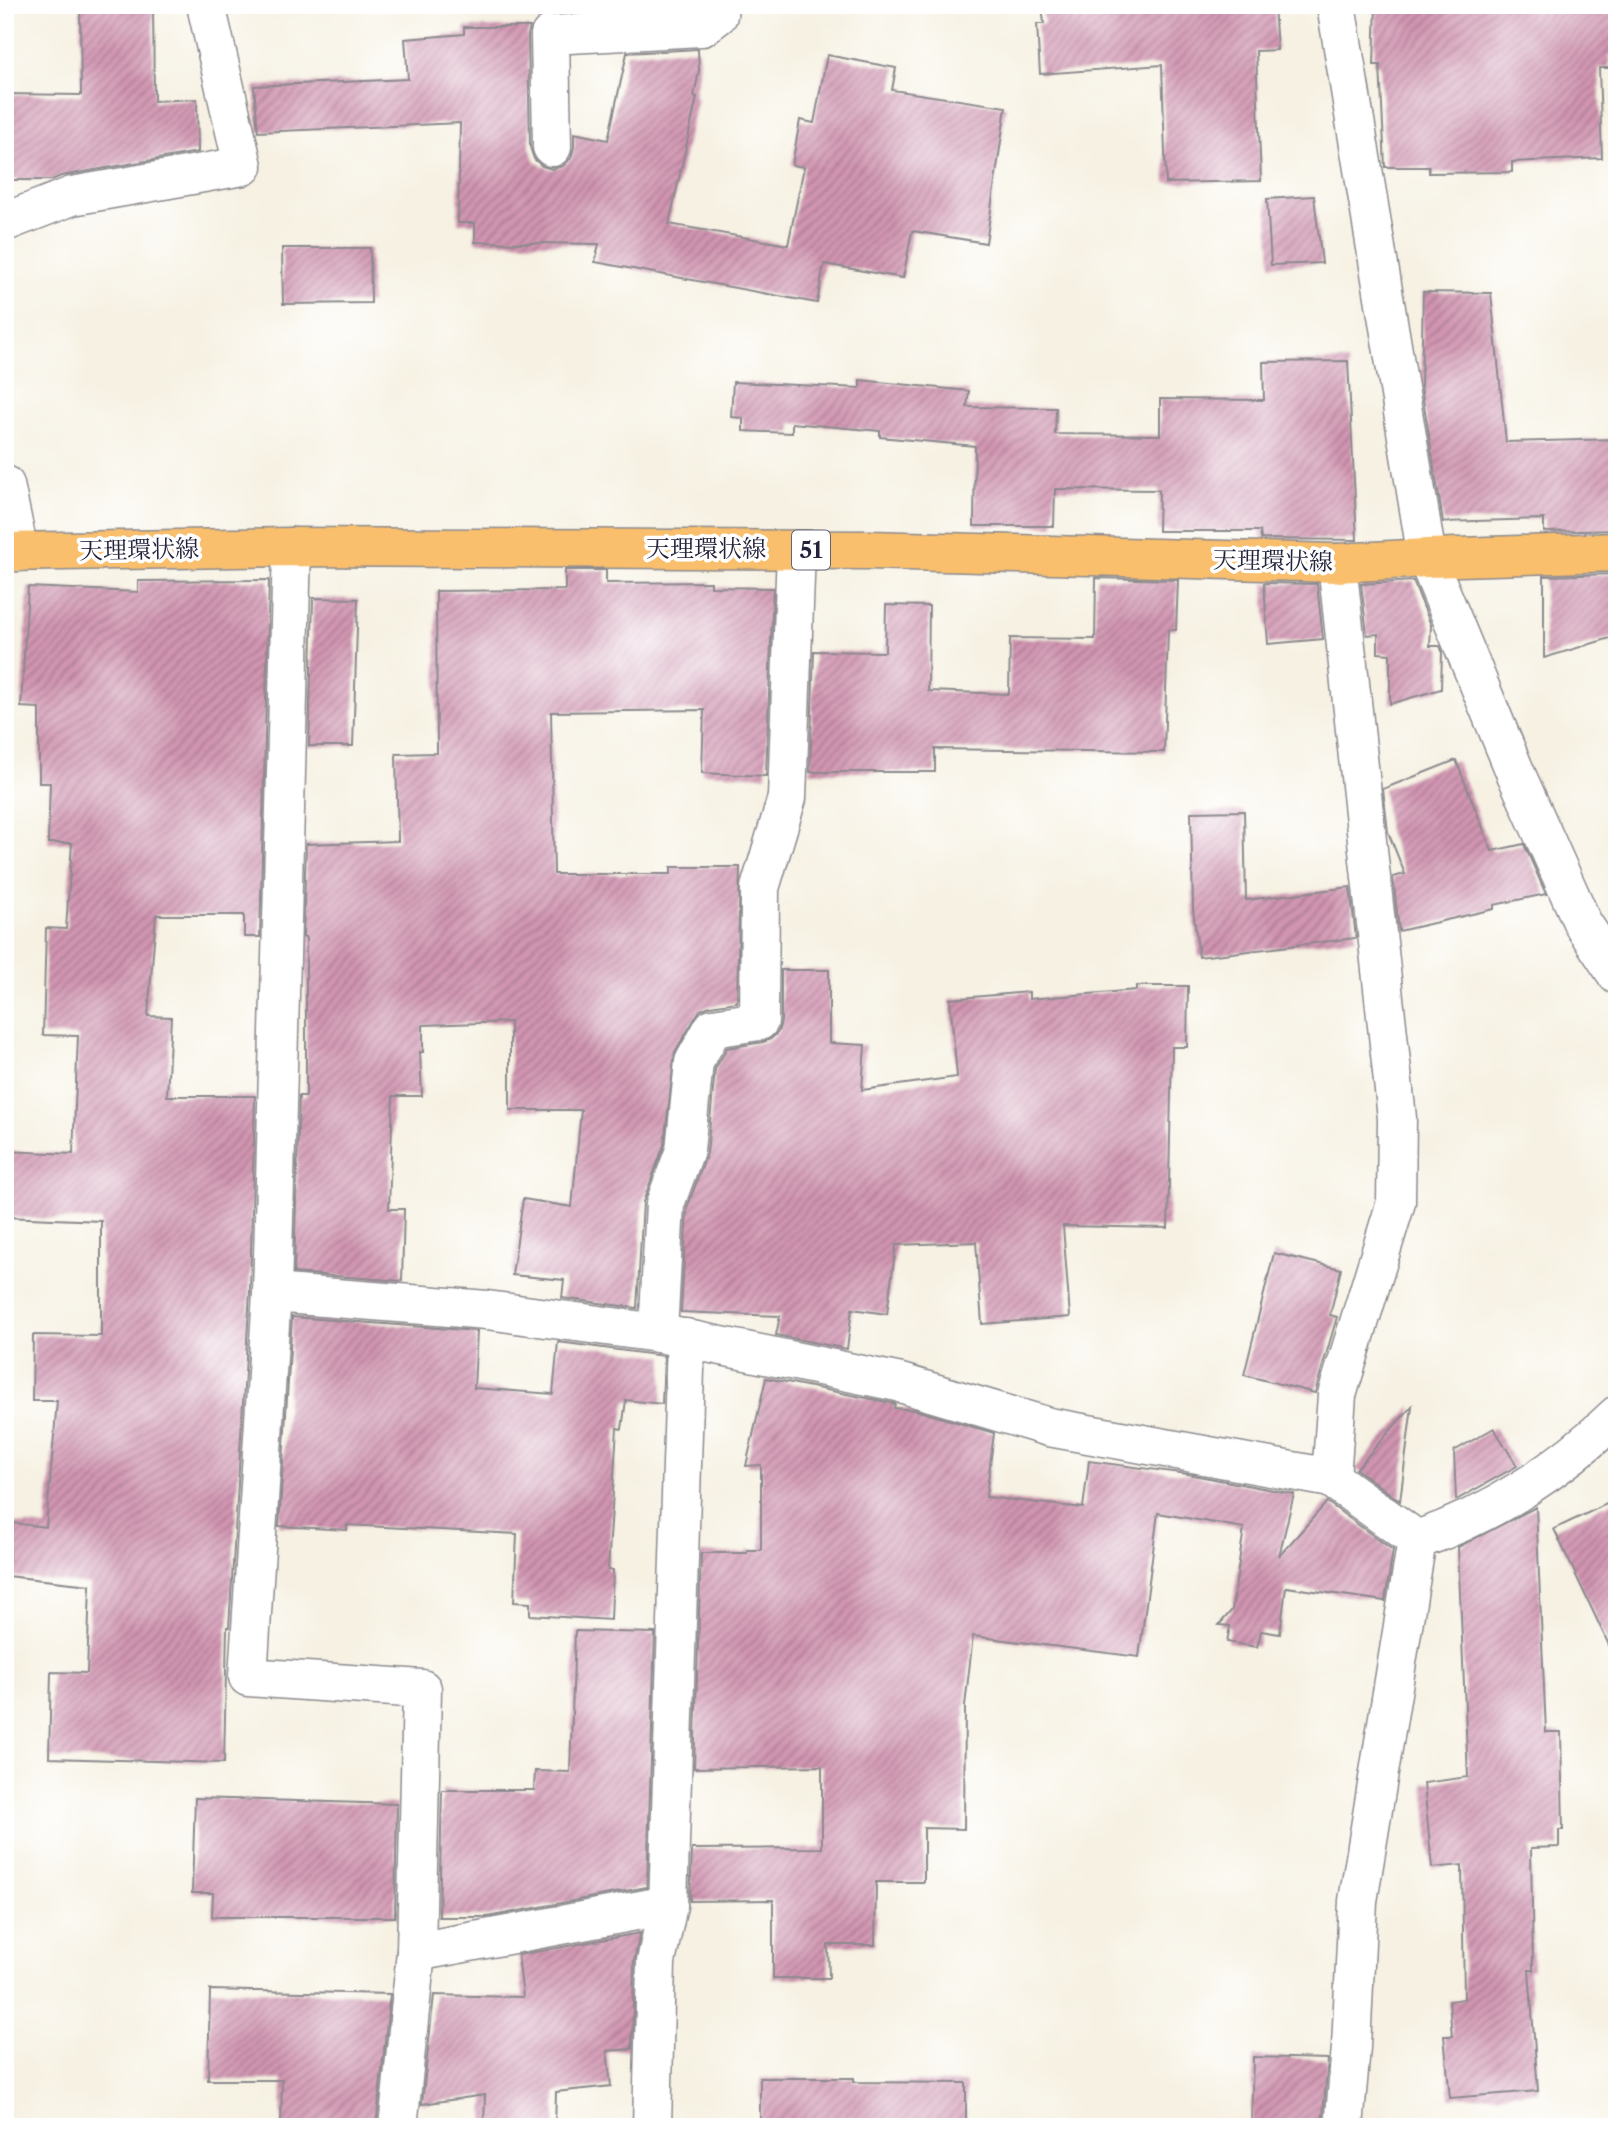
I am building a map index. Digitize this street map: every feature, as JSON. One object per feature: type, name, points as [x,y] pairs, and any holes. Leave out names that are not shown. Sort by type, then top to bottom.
[{"type":"main road","name":"天理環状線","points":[[12,552],[292,547],[869,550],[1337,564],[1427,558],[1617,552]]},
{"type":"street","points":[[5,222],[72,196],[243,166],[206,5]]},
{"type":"street","points":[[552,147],[550,34],[702,27],[718,15],[719,5]]},
{"type":"street","points":[[1336,5],[1427,558],[1511,762],[1583,924],[1617,975]]},
{"type":"street","points":[[5,485],[12,552]]},
{"type":"street","points":[[292,547],[272,1293],[248,1677],[422,1689],[416,1952],[398,2127]]},
{"type":"street","points":[[652,2127],[656,1962],[668,1905],[672,1336],[665,1204],[685,1150],[694,1062],[713,1028],[759,1021],[760,888],[786,798],[796,550]]},
{"type":"street","points":[[1331,1478],[1338,1395],[1396,1202],[1397,1118],[1337,564]]},
{"type":"street","points":[[272,1293],[487,1310],[672,1336],[897,1382],[1049,1427],[1331,1478],[1417,1540]]},
{"type":"street","points":[[1417,1540],[1453,1528],[1525,1488],[1599,1433],[1617,1415]]},
{"type":"street","points":[[1344,2127],[1352,2047],[1358,1901],[1417,1540]]},
{"type":"street","points":[[416,1952],[668,1905]]},
{"type":"building","points":[[80,5],[153,5],[154,101],[197,99],[198,152],[61,176],[52,180],[5,180],[5,94],[81,95]]},
{"type":"building","points":[[1042,5],[1274,5],[1277,50],[1256,51],[1261,181],[1166,183],[1162,65],[1040,74],[1037,24],[1044,24]]},
{"type":"building","points":[[1376,5],[1617,5],[1617,55],[1610,55],[1609,68],[1599,68],[1602,158],[1512,162],[1512,172],[1429,173],[1429,167],[1385,167],[1380,65],[1374,65]]},
{"type":"building","points":[[464,27],[530,27],[530,147],[534,159],[542,166],[552,169],[563,166],[571,158],[574,133],[608,140],[627,53],[698,49],[699,71],[694,96],[697,97],[669,224],[788,245],[804,167],[792,165],[800,120],[814,123],[827,55],[896,68],[892,90],[1006,107],[986,243],[912,231],[903,278],[824,264],[817,303],[595,262],[599,244],[475,242],[475,223],[458,223],[460,123],[258,132],[254,86],[408,79],[405,39],[464,34]]},
{"type":"building","points":[[1314,196],[1322,263],[1271,265],[1267,199]]},
{"type":"building","points":[[282,248],[370,248],[371,303],[283,304]]},
{"type":"building","points":[[1423,292],[1491,293],[1506,442],[1617,439],[1617,530],[1544,532],[1544,519],[1443,522],[1421,387]]},
{"type":"building","points":[[1348,361],[1357,540],[1261,539],[1260,531],[1158,531],[1159,490],[1055,489],[1054,526],[974,526],[975,446],[880,437],[880,431],[792,423],[792,433],[743,431],[743,418],[731,417],[733,382],[860,388],[860,380],[969,391],[967,407],[1056,408],[1055,434],[1160,435],[1160,399],[1264,400],[1263,362]]},
{"type":"building","points":[[565,570],[606,570],[606,583],[711,582],[711,587],[773,588],[766,776],[702,773],[704,710],[551,712],[554,874],[671,874],[671,867],[740,867],[737,1002],[700,1010],[675,1052],[664,1145],[643,1202],[637,1308],[562,1298],[564,1280],[512,1275],[523,1199],[572,1207],[581,1110],[510,1110],[510,1022],[423,1025],[423,1052],[420,1052],[422,1096],[393,1096],[389,1209],[404,1209],[402,1281],[294,1273],[299,1096],[306,1096],[306,937],[303,937],[306,844],[398,841],[396,754],[437,753],[436,591],[565,590]]},
{"type":"building","points":[[1617,574],[1617,636],[1544,658],[1544,576]]},
{"type":"building","points":[[1096,578],[1178,580],[1176,630],[1168,630],[1164,752],[935,749],[935,772],[810,772],[814,651],[885,652],[886,605],[929,606],[928,691],[1009,694],[1010,638],[1095,639]]},
{"type":"building","points":[[269,580],[260,937],[244,937],[244,915],[156,915],[148,1016],[171,1017],[167,1096],[255,1096],[250,1292],[227,1627],[224,1763],[49,1758],[51,1672],[87,1673],[90,1585],[7,1576],[12,1523],[46,1527],[57,1401],[32,1401],[33,1335],[101,1336],[101,1221],[5,1217],[5,1151],[73,1154],[78,1036],[43,1035],[46,928],[66,929],[72,843],[48,843],[50,783],[39,783],[39,708],[21,707],[28,587],[138,592],[138,581]]},
{"type":"building","points":[[1413,581],[1431,625],[1430,646],[1440,646],[1442,651],[1441,689],[1390,704],[1390,654],[1378,653],[1378,634],[1367,635],[1361,584]]},
{"type":"building","points":[[1264,583],[1317,584],[1323,639],[1268,644]]},
{"type":"building","points":[[313,598],[358,599],[353,746],[309,746]]},
{"type":"building","points":[[1456,760],[1492,851],[1524,844],[1546,894],[1399,931],[1393,877],[1405,874],[1388,832],[1383,789]]},
{"type":"building","points":[[1244,811],[1246,900],[1350,887],[1356,938],[1199,957],[1193,909],[1191,812]]},
{"type":"building","points":[[781,970],[829,970],[829,1043],[865,1045],[862,1090],[957,1077],[950,999],[1029,992],[1029,999],[1136,990],[1136,986],[1188,986],[1187,1047],[1172,1047],[1168,1228],[1063,1226],[1070,1317],[982,1324],[976,1242],[896,1245],[887,1314],[852,1309],[847,1349],[776,1335],[780,1316],[681,1312],[687,1208],[707,1153],[715,1069],[727,1048],[763,1042],[778,1032],[781,1021]]},
{"type":"building","points":[[1274,1253],[1341,1269],[1330,1315],[1337,1317],[1315,1393],[1244,1375]]},
{"type":"building","points":[[292,1317],[477,1331],[474,1388],[553,1394],[558,1342],[664,1356],[662,1404],[626,1400],[622,1429],[617,1428],[608,1570],[613,1570],[611,1620],[530,1615],[530,1603],[514,1602],[517,1534],[347,1525],[347,1530],[279,1526]]},
{"type":"building","points":[[766,1378],[892,1403],[895,1404],[894,1408],[915,1410],[994,1433],[986,1497],[1083,1508],[1089,1461],[1188,1474],[1294,1494],[1279,1556],[1327,1502],[1393,1550],[1385,1601],[1286,1587],[1280,1634],[1261,1631],[1257,1647],[1227,1642],[1230,1626],[1219,1625],[1232,1610],[1244,1528],[1158,1513],[1139,1657],[973,1636],[965,1706],[964,1829],[924,1828],[924,1882],[876,1882],[875,1945],[828,1945],[829,1978],[773,1978],[773,1900],[690,1901],[692,1849],[822,1848],[822,1766],[694,1768],[701,1553],[747,1553],[747,1550],[761,1550],[761,1465],[746,1466]]},
{"type":"building","points":[[1412,1406],[1400,1501],[1356,1469]]},
{"type":"building","points":[[1494,1428],[1517,1466],[1456,1500],[1454,1451]]},
{"type":"building","points":[[1617,1499],[1617,1662],[1554,1529]]},
{"type":"building","points":[[1536,1507],[1546,1732],[1561,1732],[1563,1830],[1559,1830],[1559,1847],[1531,1848],[1533,1970],[1529,1970],[1538,2091],[1450,2098],[1444,2036],[1452,2036],[1449,2001],[1464,1999],[1462,1865],[1432,1868],[1424,1783],[1468,1777],[1458,1547]]},
{"type":"building","points":[[575,1631],[655,1633],[647,1887],[487,1917],[439,1917],[442,1790],[534,1790],[535,1771],[570,1772]]},
{"type":"building","points":[[195,1798],[397,1804],[395,1917],[212,1917],[213,1893],[192,1893]]},
{"type":"building","points":[[640,1933],[634,1961],[632,2049],[607,2051],[611,2086],[556,2092],[555,2127],[484,2127],[485,2095],[422,2104],[434,1995],[523,1997],[518,1955]]},
{"type":"building","points":[[210,1990],[390,1994],[376,2127],[281,2127],[282,2080],[208,2080]]},
{"type":"building","points":[[1253,2057],[1328,2059],[1322,2127],[1251,2127]]},
{"type":"building","points":[[760,2078],[854,2078],[854,2082],[966,2083],[966,2127],[760,2127]]}]
